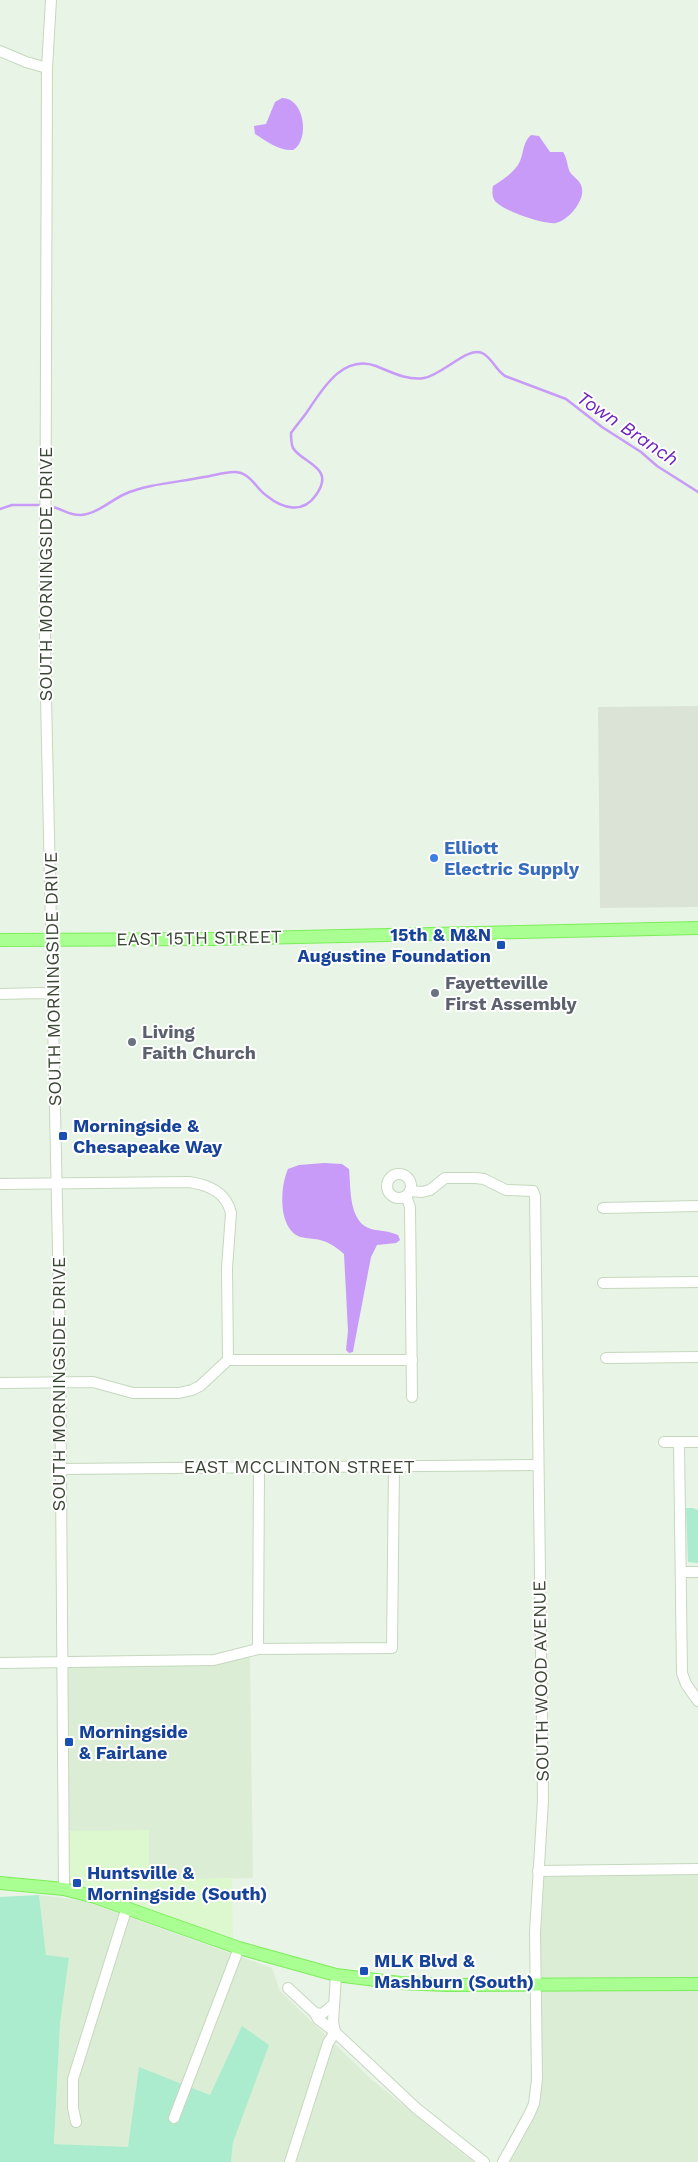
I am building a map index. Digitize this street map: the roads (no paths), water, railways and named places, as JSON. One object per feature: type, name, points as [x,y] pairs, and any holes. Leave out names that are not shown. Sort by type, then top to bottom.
[{"type":"main road","name":"EAST 15TH STREET","points":[[0,940],[52,941],[698,928]]},
{"type":"main road","points":[[0,1883],[64,1889],[126,1907],[239,1948],[336,1975],[393,1982],[447,1985],[698,1984]]},
{"type":"street","name":"SOUTH MORNINGSIDE DRIVE","points":[[51,0],[47,68],[45,651],[57,1183],[64,1889]]},
{"type":"street","points":[[0,51],[26,62],[47,68]]},
{"type":"street","points":[[0,994],[42,993],[54,995]]},
{"type":"street","name":"SOUTH WOOD AVENUE","points":[[412,1360],[410,1207],[408,1193],[430,1190],[445,1178],[484,1179],[506,1190],[533,1191],[535,1201],[542,1800],[534,1932],[536,2092],[529,2115],[503,2162]]},
{"type":"street","points":[[0,1184],[199,1183],[213,1189],[224,1197],[230,1212],[227,1268],[228,1360]]},
{"type":"street","points":[[602,1208],[698,1206]]},
{"type":"street","points":[[603,1283],[698,1282]]},
{"type":"street","points":[[606,1358],[698,1357]]},
{"type":"street","points":[[0,1383],[93,1382],[145,1394],[179,1393],[200,1386],[228,1360],[412,1360],[412,1397]]},
{"type":"street","points":[[664,1442],[698,1442]]},
{"type":"street","points":[[679,1442],[682,1673],[686,1684],[698,1701]]},
{"type":"street","name":"EAST MCCLINTON STREET","points":[[60,1469],[538,1465]]},
{"type":"street","points":[[0,1663],[214,1660],[258,1649],[392,1648],[394,1466]]},
{"type":"street","points":[[258,1468],[258,1649]]},
{"type":"street","points":[[681,1572],[698,1572]]},
{"type":"street","points":[[538,1871],[698,1869]]},
{"type":"street","points":[[76,2122],[73,2108],[73,2079],[126,1907]]},
{"type":"street","points":[[174,2118],[239,1948]]},
{"type":"street","points":[[290,2162],[328,2043],[335,2032],[333,2022],[336,1975]]},
{"type":"street","points":[[288,1988],[315,2013],[318,2019],[335,2032],[416,2108],[484,2162]]},
{"type":"street","points":[[315,2013],[322,2014],[334,2004]]},
{"type":"waterway","name":"Town Branch","points":[[48,506],[72,514],[87,514],[125,494],[143,488],[234,472],[249,477],[263,493],[280,504],[293,508],[305,505],[316,495],[321,486],[322,478],[316,467],[293,448],[291,433],[335,376],[344,369],[364,364],[376,366],[406,377],[424,378],[439,372],[463,356],[478,352],[487,356],[505,376],[566,399],[602,427],[641,452],[657,466],[698,492]]},
{"type":"waterway","name":"Town Branch","points":[[0,509],[12,505],[43,505]]},
{"type":"place","name":"Elliott Electric Supply","points":[[434,858]]},
{"type":"place","name":"15th & M&N Augustine Foundation","points":[[501,945]]},
{"type":"place","name":"Fayetteville First Assembly","points":[[435,993]]},
{"type":"place","name":"Living Faith Church","points":[[132,1042]]},
{"type":"place","name":"Morningside & Chesapeake Way","points":[[63,1136]]},
{"type":"place","name":"Morningside & Fairlane","points":[[69,1742]]},
{"type":"place","name":"Huntsville & Morningside (South)","points":[[77,1883]]},
{"type":"place","name":"MLK Blvd & Mashburn (South)","points":[[364,1971]]}]
